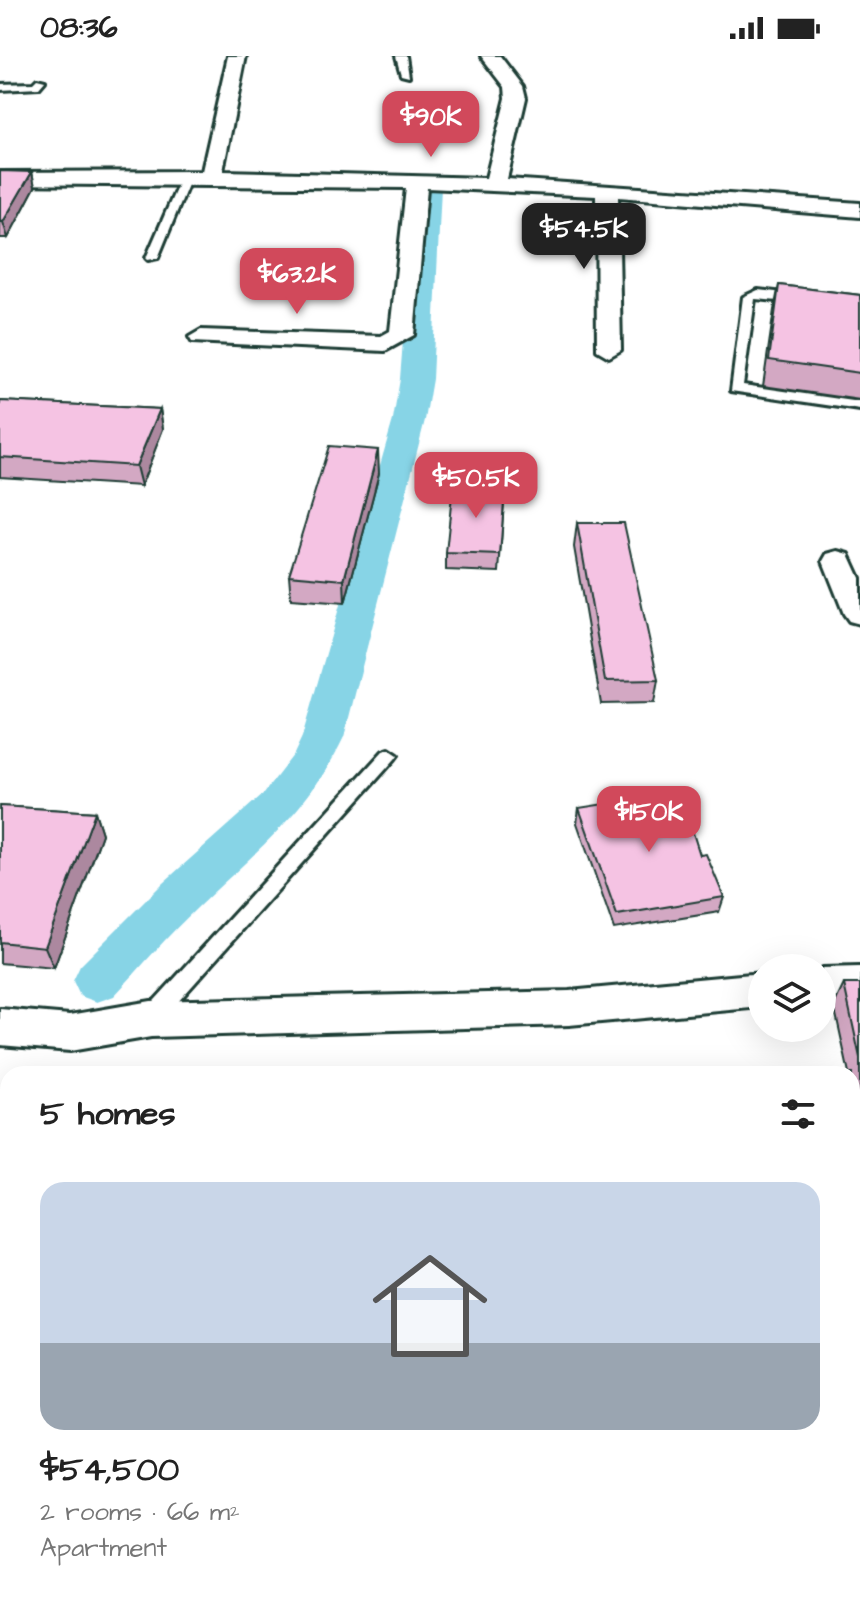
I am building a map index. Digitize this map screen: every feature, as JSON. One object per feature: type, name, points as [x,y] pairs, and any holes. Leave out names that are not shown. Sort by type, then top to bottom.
[{"type":"street","points":[[212,175],[237,56]]},
{"type":"street","points":[[490,56],[514,86],[516,98],[496,182]]},
{"type":"street","points":[[0,178],[212,175],[496,182],[860,210]]},
{"type":"street","points":[[201,337],[385,344],[402,335],[417,181]]},
{"type":"street","points":[[607,191],[609,350]]},
{"type":"street","points":[[838,561],[860,614]]},
{"type":"street","points":[[836,985],[860,984]]},
{"type":"street","points":[[0,1027],[70,1033],[151,1019],[569,1008],[748,991]]},
{"type":"lane","points":[[401,56],[406,74]]},
{"type":"lane","points":[[0,87],[25,88],[36,86],[40,81]]},
{"type":"lane","points":[[152,258],[187,175]]},
{"type":"lane","points":[[816,301],[758,294],[749,297],[736,388],[860,406]]},
{"type":"lane","points":[[151,1019],[389,755]]},
{"type":"building","points":[[0,171],[32,172],[3,222],[0,222]]},
{"type":"building","points":[[779,285],[860,295],[860,373],[769,360]]},
{"type":"building","points":[[0,401],[160,409],[136,466],[0,457]]},
{"type":"building","points":[[329,446],[378,450],[344,580],[289,575]]},
{"type":"building","points":[[453,485],[505,488],[500,555],[446,553]]},
{"type":"building","points":[[577,523],[624,523],[658,680],[605,681]]},
{"type":"building","points":[[680,792],[700,855],[706,854],[724,897],[617,915],[579,808]]},
{"type":"building","points":[[0,806],[95,812],[45,947],[0,942]]},
{"type":"building","points":[[844,984],[860,984],[860,1058]]},
{"type":"waterway","points":[[97,981],[179,896],[279,804],[311,762],[323,737],[409,420],[416,379],[428,187]]}]
